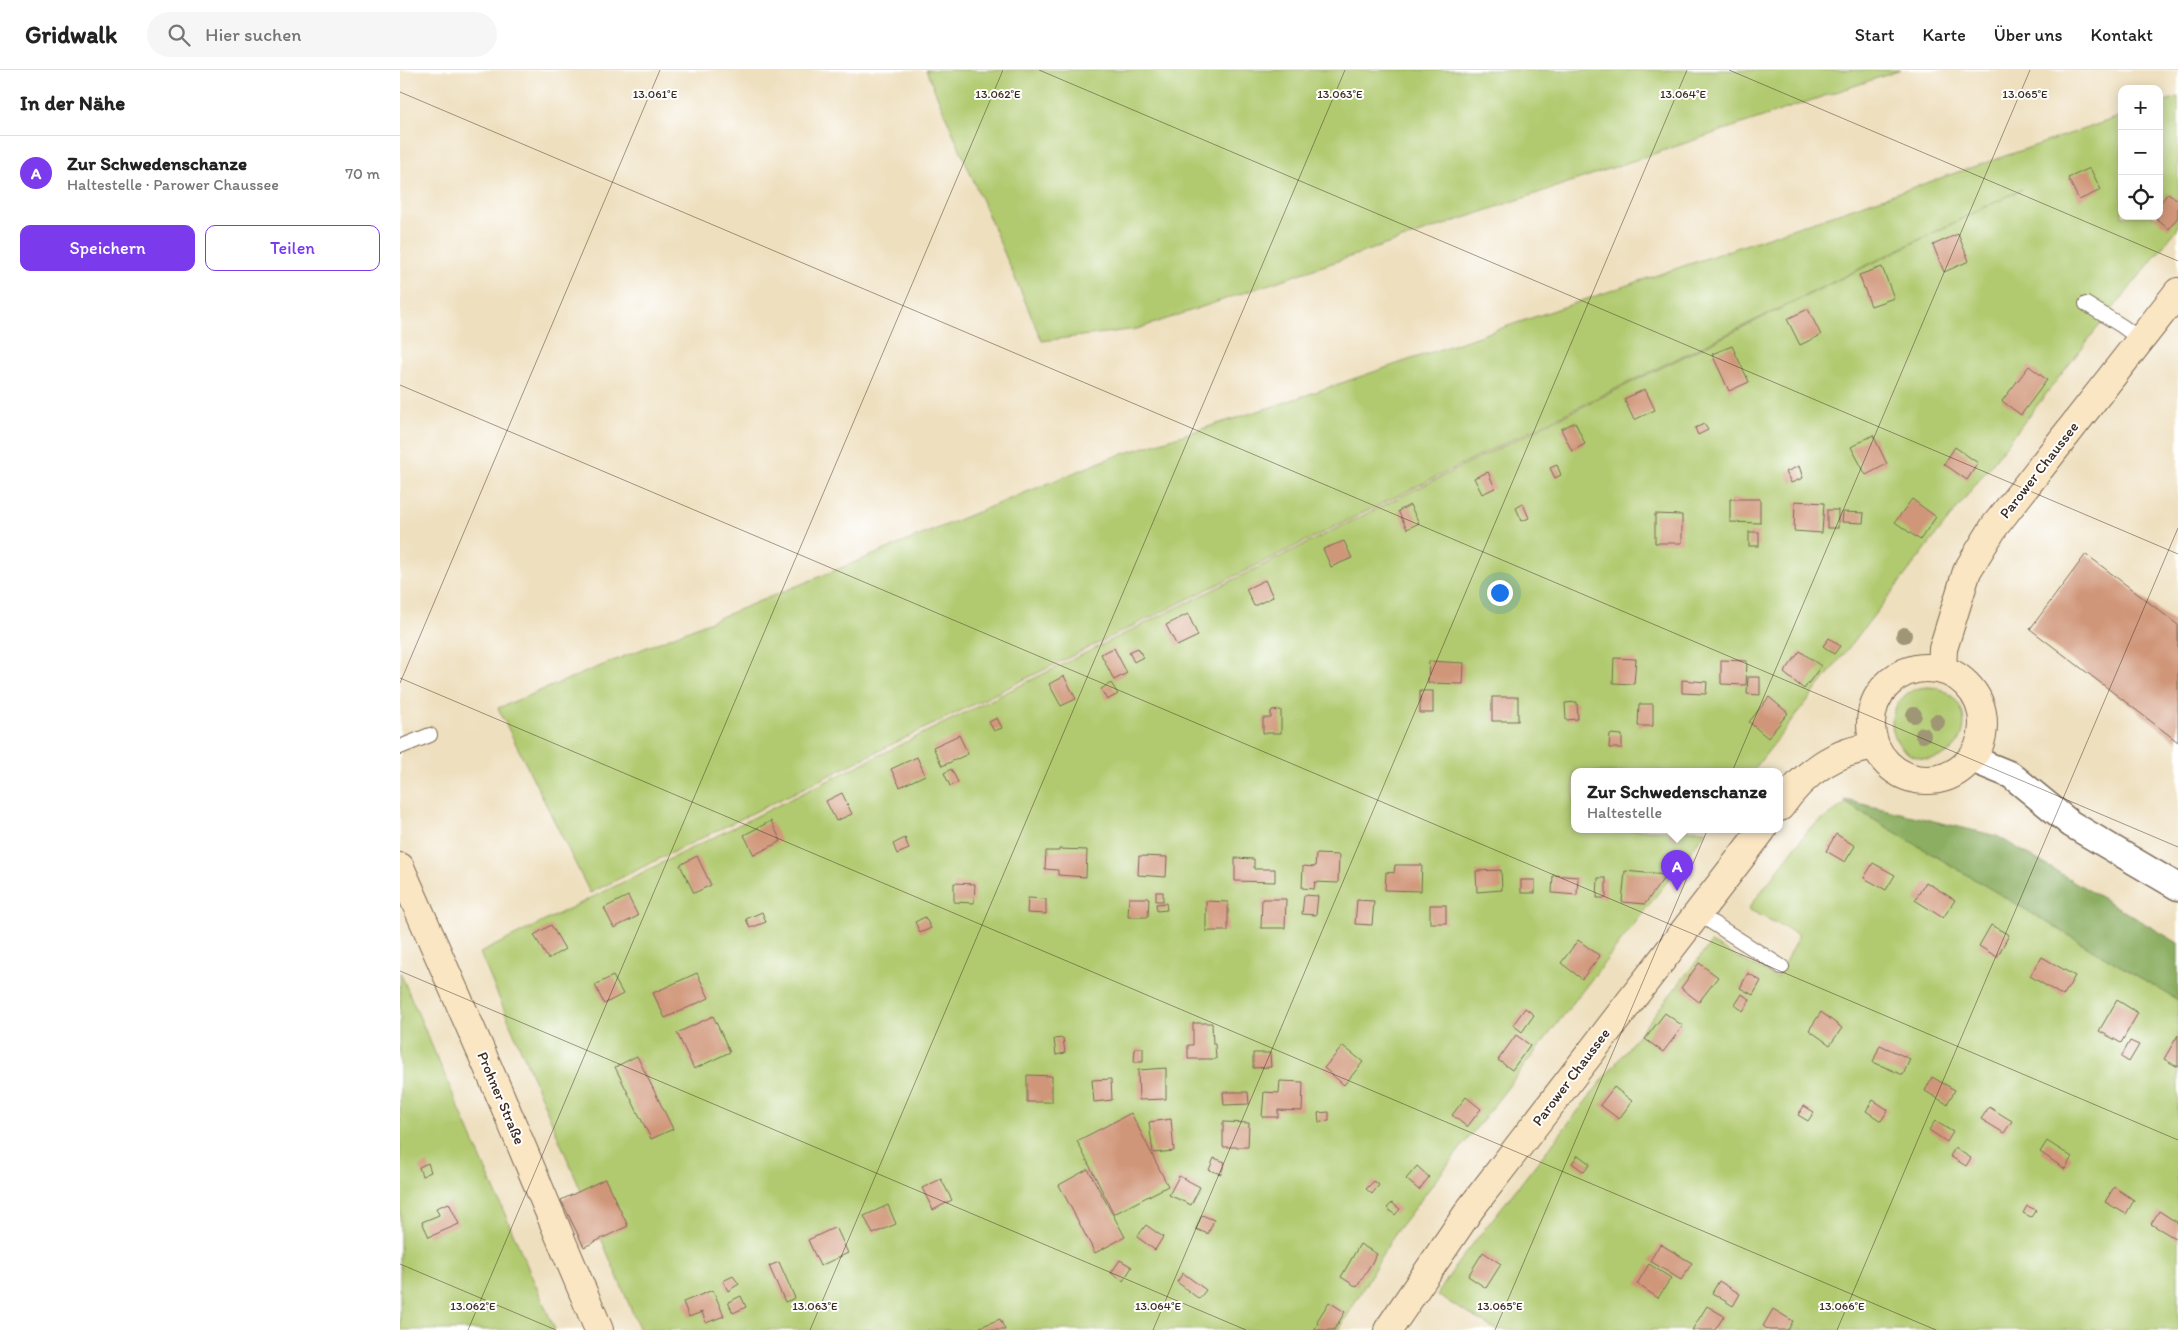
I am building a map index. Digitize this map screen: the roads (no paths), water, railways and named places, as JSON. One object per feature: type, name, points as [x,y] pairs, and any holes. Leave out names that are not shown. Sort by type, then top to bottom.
[{"type":"street","name":"Parower Chaussee","points":[[1942,669],[1944,649],[1967,571],[1989,534],[2178,292]]},
{"type":"street","points":[[1924,667],[1942,669],[1959,677],[1973,690],[1981,706],[1984,724],[1983,734],[1972,759],[1958,772],[1940,779],[1920,780],[1902,774],[1886,763],[1875,747],[1871,729],[1872,711],[1878,694],[1890,681],[1906,671],[1924,667]]},
{"type":"street","points":[[1783,803],[1806,776],[1832,758],[1858,748],[1875,747]]},
{"type":"street","points":[[1972,759],[2011,775],[2071,824],[2178,887]]},
{"type":"street","name":"Parower Chaussee","points":[[1388,1330],[1471,1208],[1760,833]]},
{"type":"street","name":"Prohner Straße","points":[[400,867],[500,1095],[599,1330]]},
{"type":"lane","points":[[2086,304],[2141,340]]},
{"type":"lane","points":[[400,747],[430,735]]},
{"type":"lane","points":[[1697,913],[1782,967]]},
{"type":"place","name":"Zur Schwedenschanze","points":[[1677,891]]}]
